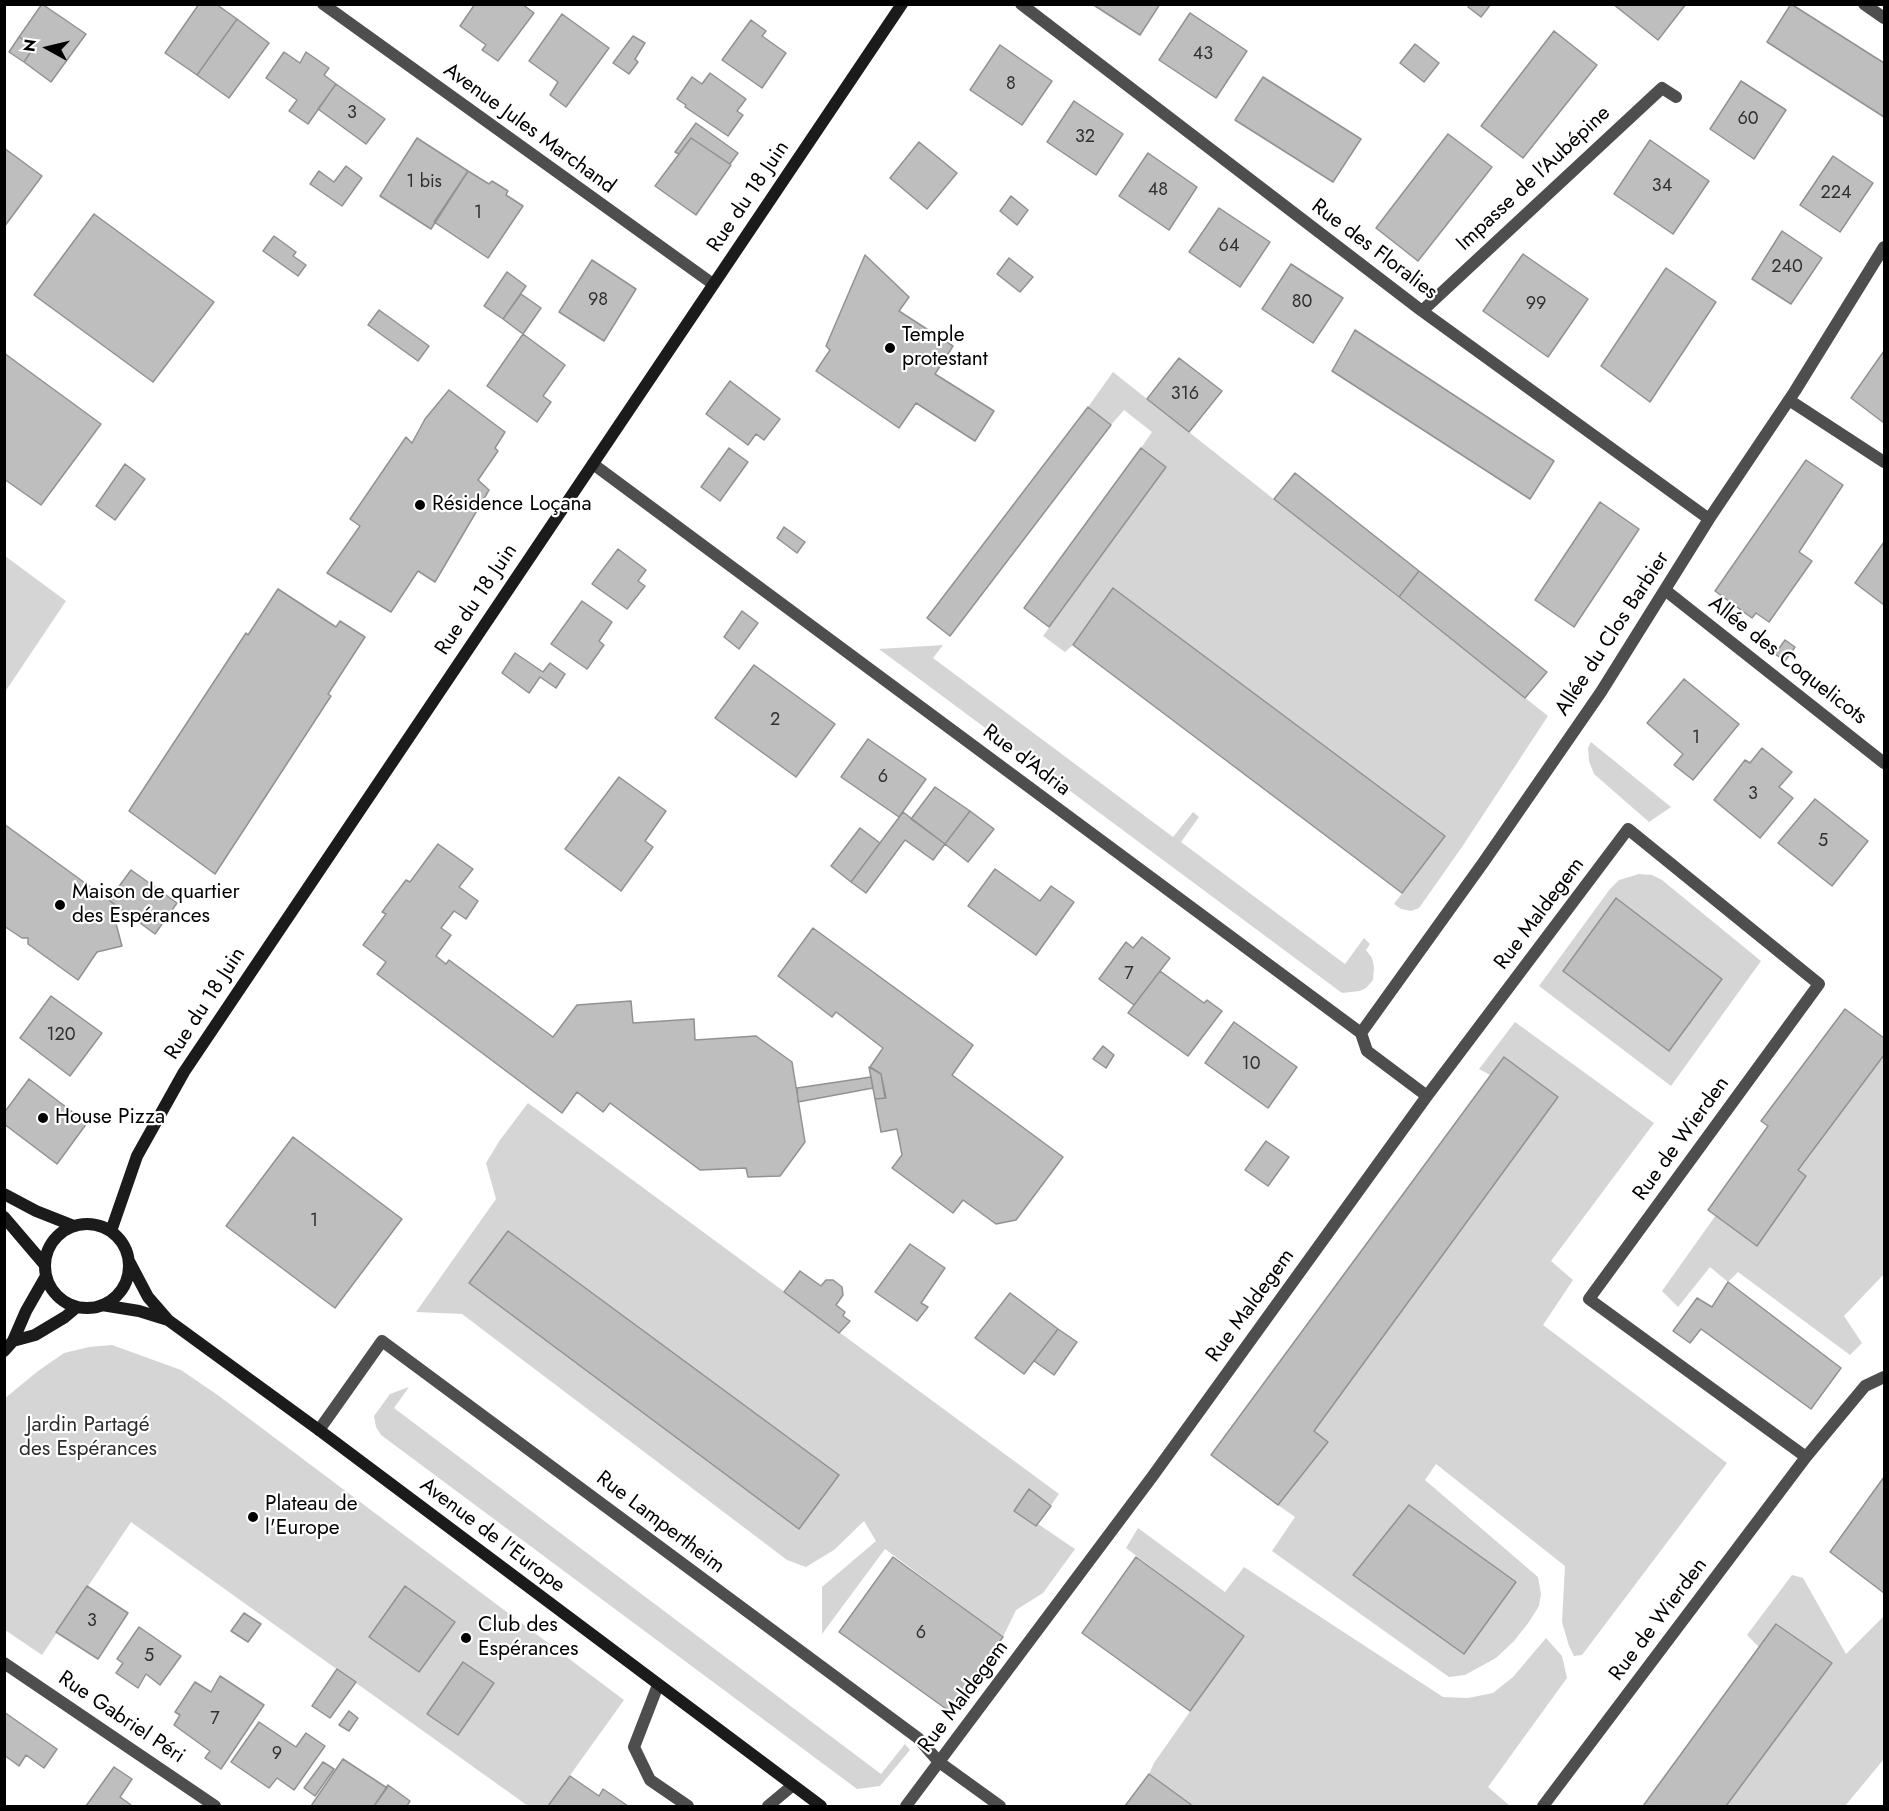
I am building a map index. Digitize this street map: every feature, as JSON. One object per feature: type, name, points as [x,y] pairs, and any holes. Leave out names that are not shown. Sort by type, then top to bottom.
[{"type":"street","name":"Avenue Jules Marchand","points":[[323,4],[713,284]]},
{"type":"street","name":"Rue du 18 Juin","points":[[111,1231],[137,1156],[184,1072],[902,4]]},
{"type":"street","name":"Rue des Floralies","points":[[1021,4],[1422,311],[1709,519]]},
{"type":"street","points":[[1864,4],[1884,18]]},
{"type":"street","name":"Impasse de l'Aubépine","points":[[1422,311],[1662,88],[1676,97]]},
{"type":"street","name":"Allée du Clos Barbier","points":[[1360,1033],[1477,872],[1601,692],[1709,519],[1789,400],[1884,247]]},
{"type":"street","points":[[1789,400],[1884,462]]},
{"type":"street","name":"Rue d'Adria","points":[[593,464],[1360,1033],[1367,1051],[1427,1096]]},
{"type":"street","name":"Allée des Coquelicots","points":[[1665,590],[1884,764]]},
{"type":"street","name":"Rue Maldegem","points":[[906,1806],[1145,1486],[1427,1096],[1628,829]]},
{"type":"street","name":"Rue de Wierden","points":[[1628,829],[1819,984],[1589,1299],[1806,1457]]},
{"type":"street","points":[[4,1194],[36,1211],[74,1226]]},
{"type":"street","points":[[4,1217],[46,1271]]},
{"type":"street","points":[[87,1224],[111,1231],[121,1240],[129,1261],[129,1272],[120,1291],[113,1299],[90,1308],[77,1306],[57,1295],[50,1286],[46,1271],[47,1255],[53,1242],[63,1231],[74,1226],[87,1224]]},
{"type":"street","name":"Avenue de l'Europe","points":[[129,1261],[148,1297],[168,1320],[319,1430],[820,1806]]},
{"type":"street","points":[[9,1346],[46,1271]]},
{"type":"street","name":"Avenue de l'Europe","points":[[102,1305],[139,1311],[168,1320]]},
{"type":"street","points":[[9,1346],[35,1335],[77,1306]]},
{"type":"street","name":"Rue Lampertheim","points":[[319,1430],[381,1341],[918,1738],[939,1762],[999,1806]]},
{"type":"street","name":"Rue de Wierden","points":[[1543,1806],[1806,1457],[1865,1386],[1884,1377]]},
{"type":"street","name":"Rue Gabriel Péri","points":[[4,1663],[215,1806]]},
{"type":"street","points":[[658,1685],[634,1748],[650,1780],[688,1806]]},
{"type":"street","points":[[768,1806],[792,1785]]},
{"type":"green space","points":[[1113,372],[1548,716],[1419,908],[1411,911],[1401,909],[1394,904],[1445,836],[1113,588],[1073,645],[1065,652],[1043,636],[1166,467],[1141,448],[1152,432],[1124,410],[1111,425],[1088,407]]},
{"type":"green space","points":[[5,556],[66,601],[5,692]]},
{"type":"green space","points":[[943,645],[933,658],[1173,837],[1193,812],[1199,817],[1181,842],[1345,964],[1364,938],[1370,944],[1366,950],[1372,958],[1373,980],[1360,991],[1342,993],[879,649]]},
{"type":"green space","points":[[1591,742],[1671,807],[1649,822],[1594,774],[1589,761],[1588,748]]},
{"type":"green space","points":[[1639,874],[1652,875],[1662,880],[1761,961],[1671,1086],[1539,986],[1610,889],[1619,880]]},
{"type":"green space","points":[[1515,1022],[1654,1123],[1551,1261],[1573,1280],[1543,1325],[1727,1463],[1582,1655],[1574,1656],[1562,1622],[1565,1566],[1436,1464],[1425,1480],[1538,1577],[1541,1594],[1539,1606],[1529,1622],[1496,1658],[1465,1675],[1449,1677],[1272,1551],[1295,1517],[1278,1505],[1328,1442],[1314,1431],[1558,1098],[1504,1057],[1490,1075],[1479,1069]]},
{"type":"green space","points":[[1884,1055],[1884,1274],[1844,1316],[1862,1343],[1850,1355],[1738,1272],[1728,1282],[1710,1267],[1678,1307],[1662,1291],[1716,1215],[1757,1246],[1805,1176],[1798,1170]]},
{"type":"green space","points":[[528,1103],[1059,1494],[1038,1524],[1075,1549],[1043,1593],[1016,1610],[1003,1637],[885,1549],[822,1634],[822,1587],[876,1541],[864,1521],[834,1550],[806,1567],[787,1560],[462,1314],[416,1312],[496,1199],[486,1163]]},
{"type":"green space","name":"Jardin Partagé des Espérances","points":[[112,1345],[181,1370],[219,1396],[624,1700],[548,1806],[528,1806],[131,1522],[42,1655],[5,1630],[4,1399],[64,1353],[89,1347]]},
{"type":"green space","points":[[409,1387],[394,1408],[881,1774],[905,1744],[910,1750],[880,1786],[857,1789],[381,1435],[376,1427],[374,1416],[390,1394]]},
{"type":"green space","points":[[1138,1528],[1225,1592],[1244,1567],[1443,1697],[1468,1698],[1493,1693],[1513,1677],[1546,1638],[1562,1656],[1567,1678],[1488,1787],[1510,1806],[1193,1806],[1149,1774],[1154,1763],[1243,1636],[1126,1548]]},
{"type":"green space","points":[[1792,1575],[1803,1578],[1846,1654],[1884,1616],[1884,1759],[1845,1806],[1726,1806],[1832,1664],[1777,1624],[1759,1647],[1747,1635]]},
{"type":"building","points":[[42,4],[86,34],[51,82],[24,62],[34,47],[19,37]]},
{"type":"building","points":[[199,4],[216,4],[237,19],[197,75],[165,53]]},
{"type":"building","points":[[475,4],[522,4],[534,13],[498,61],[482,50],[486,45],[460,26]]},
{"type":"building","points":[[1092,4],[1160,4],[1140,35]]},
{"type":"building","points":[[1470,4],[1491,4],[1481,17],[1468,7]]},
{"type":"building","points":[[1613,4],[1686,4],[1658,40]]},
{"type":"building","points":[[1791,4],[1884,63],[1884,117],[1767,42]]},
{"type":"building","points":[[1190,13],[1247,51],[1216,98],[1159,60]]},
{"type":"building","points":[[562,14],[609,48],[566,107],[550,95],[558,82],[529,61]]},
{"type":"building","points":[[237,19],[269,43],[229,98],[197,75]]},
{"type":"building","points":[[751,20],[766,31],[762,36],[786,53],[762,88],[722,60]]},
{"type":"building","points":[[1554,31],[1597,65],[1523,158],[1481,126]]},
{"type":"building","points":[[633,36],[645,43],[635,59],[638,62],[629,74],[613,63]]},
{"type":"building","points":[[19,37],[34,47],[24,62],[9,52]]},
{"type":"building","points":[[1415,44],[1439,63],[1424,82],[1400,63]]},
{"type":"building","points":[[1000,45],[1052,81],[1022,125],[970,90]]},
{"type":"building","points":[[284,52],[300,63],[306,52],[329,68],[324,75],[336,84],[308,124],[289,111],[297,100],[266,78]]},
{"type":"building","points":[[710,73],[746,99],[737,111],[743,115],[728,136],[677,99],[692,77],[702,84]]},
{"type":"building","points":[[1263,77],[1361,139],[1333,182],[1235,120]]},
{"type":"building","points":[[1741,81],[1786,110],[1754,159],[1710,129]]},
{"type":"building","points":[[336,84],[385,119],[366,144],[318,109]]},
{"type":"building","points":[[1074,101],[1123,134],[1096,175],[1047,142]]},
{"type":"building","points":[[696,123],[738,153],[730,164],[691,138],[679,154],[675,152]]},
{"type":"building","points":[[1448,134],[1492,167],[1418,261],[1376,228]]},
{"type":"building","points":[[417,138],[468,171],[431,229],[380,196]]},
{"type":"building","points":[[691,138],[731,165],[696,215],[655,186]]},
{"type":"building","points":[[1650,140],[1709,181],[1673,234],[1614,194]]},
{"type":"building","points":[[919,142],[957,173],[927,209],[890,178]]},
{"type":"building","points":[[4,148],[42,176],[4,227]]},
{"type":"building","points":[[1148,153],[1197,187],[1169,230],[1119,196]]},
{"type":"building","points":[[1833,156],[1873,183],[1840,232],[1800,205]]},
{"type":"building","points":[[346,166],[362,178],[342,206],[310,184],[319,171],[334,182]]},
{"type":"building","points":[[468,171],[489,184],[492,181],[508,191],[506,195],[523,206],[488,258],[434,222]]},
{"type":"building","points":[[1011,196],[1028,210],[1017,225],[1000,211]]},
{"type":"building","points":[[1219,208],[1270,242],[1240,287],[1189,252]]},
{"type":"building","points":[[94,214],[214,302],[153,382],[34,295]]},
{"type":"building","points":[[1782,231],[1822,258],[1791,304],[1752,279]]},
{"type":"building","points":[[274,236],[296,252],[293,256],[306,265],[298,276],[263,251]]},
{"type":"building","points":[[1523,254],[1588,299],[1548,357],[1483,311]]},
{"type":"building","name":"Temple protestant","points":[[865,255],[909,297],[899,311],[953,346],[935,374],[994,411],[975,441],[916,403],[899,428],[816,371],[830,350],[826,346]]},
{"type":"building","points":[[1009,258],[1033,277],[1020,292],[997,274]]},
{"type":"building","points":[[592,260],[636,289],[604,341],[559,312]]},
{"type":"building","points":[[1291,264],[1343,298],[1313,343],[1262,309]]},
{"type":"building","points":[[1666,268],[1716,302],[1650,402],[1601,366]]},
{"type":"building","points":[[507,272],[526,286],[503,319],[484,306]]},
{"type":"building","points":[[521,294],[541,308],[523,334],[503,319]]},
{"type":"building","points":[[379,310],[429,346],[418,361],[368,325]]},
{"type":"building","points":[[1355,330],[1554,461],[1530,499],[1332,371]]},
{"type":"building","points":[[523,334],[565,365],[543,396],[551,402],[537,422],[487,386]]},
{"type":"building","points":[[1884,351],[1884,423],[1851,398]]},
{"type":"building","points":[[4,353],[101,424],[41,505],[4,479]]},
{"type":"building","points":[[1179,358],[1222,391],[1189,432],[1147,399]]},
{"type":"building","points":[[730,381],[780,419],[764,440],[756,434],[748,445],[706,414]]},
{"type":"building","name":"Résidence Loçana","points":[[449,390],[505,432],[495,448],[498,451],[478,480],[489,490],[435,582],[418,571],[391,612],[327,573],[360,526],[350,519],[406,437],[412,443],[425,419]]},
{"type":"building","points":[[1088,407],[1111,425],[950,636],[927,618]]},
{"type":"building","points":[[729,448],[748,462],[720,501],[701,487]]},
{"type":"building","points":[[1141,448],[1166,467],[1049,627],[1024,608]]},
{"type":"building","points":[[1806,460],[1843,485],[1799,552],[1812,561],[1769,622],[1756,613],[1752,618],[1715,591]]},
{"type":"building","points":[[125,464],[145,479],[115,520],[96,506]]},
{"type":"building","points":[[1295,473],[1419,571],[1399,597],[1274,499]]},
{"type":"building","points":[[1600,502],[1639,529],[1574,627],[1535,600]]},
{"type":"building","points":[[784,527],[805,542],[797,553],[777,538]]},
{"type":"building","points":[[1884,542],[1884,605],[1855,583]]},
{"type":"building","points":[[618,549],[646,570],[638,581],[645,586],[627,609],[592,584]]},
{"type":"building","points":[[1419,571],[1547,672],[1525,698],[1399,597]]},
{"type":"building","points":[[1113,588],[1445,836],[1402,893],[1073,645]]},
{"type":"building","points":[[278,589],[336,627],[340,621],[365,637],[328,694],[331,696],[215,874],[129,811],[246,633],[248,635]]},
{"type":"building","points":[[582,601],[612,622],[599,641],[604,645],[587,669],[551,644]]},
{"type":"building","points":[[742,611],[758,623],[739,649],[724,637]]},
{"type":"building","points":[[1785,640],[1795,647],[1785,661],[1775,654]]},
{"type":"building","points":[[515,653],[543,672],[550,663],[565,674],[556,688],[540,677],[529,693],[502,673]]},
{"type":"building","points":[[754,665],[835,724],[796,777],[715,718]]},
{"type":"building","points":[[1684,679],[1739,724],[1693,780],[1674,765],[1683,754],[1647,723]]},
{"type":"building","points":[[868,739],[926,779],[899,817],[841,777]]},
{"type":"building","points":[[1762,748],[1792,772],[1779,787],[1793,798],[1760,838],[1714,800],[1745,760],[1750,763]]},
{"type":"building","points":[[619,777],[666,811],[645,841],[653,847],[621,891],[565,849]]},
{"type":"building","points":[[935,787],[970,811],[945,844],[911,819]]},
{"type":"building","points":[[1815,799],[1868,841],[1832,886],[1778,843]]},
{"type":"building","points":[[970,811],[994,829],[968,862],[945,844]]},
{"type":"building","points":[[903,812],[945,844],[933,860],[905,840],[866,893],[851,882]]},
{"type":"building","name":"Maison de quartier des Espérances","points":[[4,824],[122,910],[115,920],[122,946],[97,952],[78,980],[28,944],[28,938],[22,938],[4,926]]},
{"type":"building","points":[[860,828],[880,843],[851,882],[831,866]]},
{"type":"building","points":[[438,844],[473,869],[459,887],[478,901],[466,919],[454,911],[441,928],[451,935],[436,956],[446,964],[449,960],[553,1037],[577,1005],[631,1001],[633,1023],[694,1019],[695,1040],[756,1036],[792,1062],[805,1142],[780,1176],[748,1177],[746,1168],[700,1170],[610,1103],[603,1112],[577,1092],[562,1113],[377,974],[386,962],[363,945],[386,914],[382,912],[406,880],[410,882]]},
{"type":"building","points":[[995,869],[1040,901],[1051,886],[1074,902],[1036,955],[968,906]]},
{"type":"building","points":[[131,870],[177,903],[155,934],[109,900]]},
{"type":"building","points":[[1616,898],[1722,979],[1669,1051],[1563,971]]},
{"type":"building","points":[[813,928],[973,1045],[952,1075],[1063,1157],[1016,1220],[996,1224],[963,1200],[953,1213],[892,1168],[902,1155],[897,1129],[881,1132],[875,1099],[886,1098],[881,1074],[870,1067],[883,1048],[836,1012],[832,1017],[778,976]]},
{"type":"building","points":[[1142,937],[1170,958],[1134,1005],[1099,979],[1126,942],[1133,948]]},
{"type":"building","points":[[1160,971],[1204,1003],[1207,1000],[1222,1011],[1188,1056],[1128,1013]]},
{"type":"building","points":[[51,996],[102,1033],[70,1076],[20,1038]]},
{"type":"building","points":[[1845,1009],[1884,1038],[1884,1055],[1798,1170],[1806,1176],[1757,1246],[1708,1210],[1768,1126],[1761,1121]]},
{"type":"building","points":[[1234,1022],[1297,1067],[1268,1108],[1205,1063]]},
{"type":"building","points":[[1103,1046],[1114,1055],[1106,1068],[1093,1059]]},
{"type":"building","points":[[1504,1057],[1558,1097],[1314,1431],[1328,1442],[1278,1505],[1211,1455]]},
{"type":"building","points":[[869,1067],[881,1074],[885,1098],[875,1099]]},
{"type":"building","points":[[871,1077],[873,1088],[798,1102],[797,1088]]},
{"type":"building","name":"House Pizza","points":[[29,1079],[87,1123],[57,1164],[4,1124],[4,1113]]},
{"type":"building","points":[[293,1137],[402,1219],[335,1308],[226,1226]]},
{"type":"building","points":[[1266,1141],[1289,1157],[1268,1186],[1245,1170]]},
{"type":"building","points":[[508,1231],[839,1475],[799,1529],[469,1283]]},
{"type":"building","points":[[910,1244],[945,1268],[921,1303],[928,1307],[917,1321],[875,1292]]},
{"type":"building","points":[[800,1271],[821,1286],[826,1280],[833,1280],[842,1287],[843,1295],[836,1305],[845,1312],[843,1316],[850,1321],[839,1333],[784,1292]]},
{"type":"building","points":[[1728,1282],[1841,1368],[1811,1409],[1701,1329],[1690,1343],[1673,1331],[1697,1298],[1712,1307]]},
{"type":"building","points":[[1010,1293],[1058,1329],[1024,1374],[975,1338]]},
{"type":"building","points":[[1058,1329],[1077,1342],[1054,1375],[1034,1361]]},
{"type":"building","points":[[1884,1477],[1884,1593],[1830,1552]]},
{"type":"building","points":[[1029,1489],[1051,1506],[1036,1526],[1014,1511]]},
{"type":"building","points":[[1409,1505],[1516,1582],[1464,1654],[1353,1575]]},
{"type":"building","points":[[893,1557],[1003,1637],[949,1711],[839,1632]]},
{"type":"building","points":[[1136,1557],[1244,1636],[1190,1711],[1082,1633]]},
{"type":"building","points":[[87,1586],[128,1613],[98,1659],[56,1632]]},
{"type":"building","points":[[405,1586],[455,1622],[419,1672],[369,1637]]},
{"type":"building","points":[[244,1613],[261,1624],[248,1642],[231,1631]]},
{"type":"building","points":[[1776,1624],[1832,1663],[1726,1806],[1643,1806]]},
{"type":"building","points":[[139,1627],[181,1656],[160,1685],[146,1674],[138,1688],[116,1673],[123,1663],[117,1659]]},
{"type":"building","points":[[463,1662],[494,1683],[458,1735],[427,1714]]},
{"type":"building","points":[[337,1669],[356,1682],[330,1718],[312,1706]]},
{"type":"building","points":[[220,1676],[264,1705],[221,1769],[205,1758],[210,1751],[174,1725],[180,1715],[175,1712],[195,1682],[211,1692]]},
{"type":"building","points":[[349,1711],[358,1718],[349,1731],[339,1725]]},
{"type":"building","points":[[4,1712],[57,1749],[44,1768],[26,1755],[19,1766],[4,1755]]},
{"type":"building","points":[[259,1722],[296,1747],[306,1733],[325,1746],[294,1790],[277,1778],[269,1788],[231,1762]]},
{"type":"building","points":[[343,1759],[387,1788],[374,1806],[311,1806]]},
{"type":"building","points":[[323,1762],[334,1769],[315,1796],[304,1788]]},
{"type":"building","points":[[114,1767],[132,1779],[120,1797],[131,1805],[86,1806]]},
{"type":"building","points":[[1149,1774],[1193,1806],[1125,1806]]},
{"type":"building","points":[[570,1776],[599,1796],[603,1789],[628,1806],[548,1806]]},
{"type":"building","points":[[388,1785],[410,1801],[407,1806],[374,1806]]},
{"type":"place","name":"Temple protestant","points":[[890,348]]},
{"type":"place","name":"Résidence Loçana","points":[[420,505]]},
{"type":"place","name":"Maison de quartier des Espérances","points":[[60,905]]},
{"type":"place","name":"House Pizza","points":[[43,1118]]},
{"type":"place","name":"Plateau de l'Europe","points":[[253,1517]]},
{"type":"place","name":"Club des Espérances","points":[[466,1638]]}]
